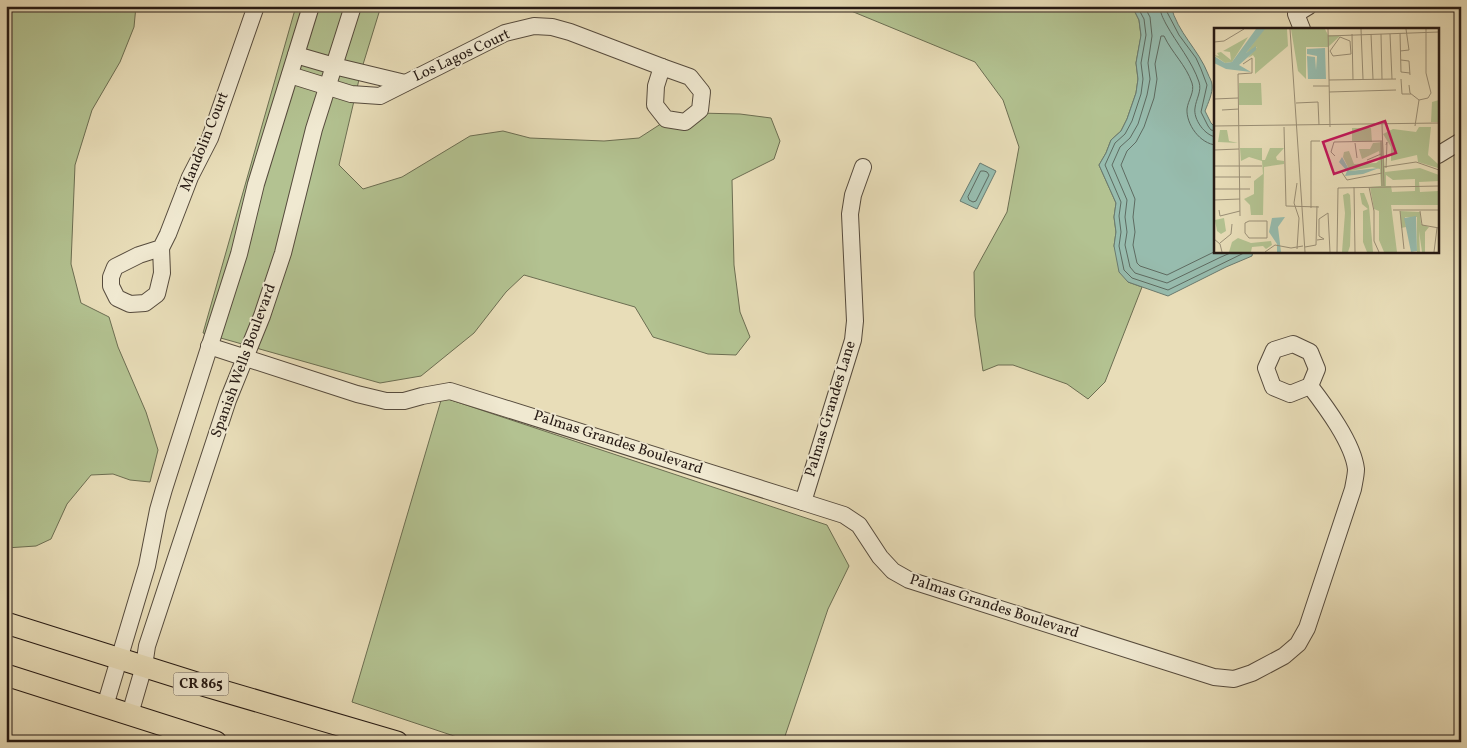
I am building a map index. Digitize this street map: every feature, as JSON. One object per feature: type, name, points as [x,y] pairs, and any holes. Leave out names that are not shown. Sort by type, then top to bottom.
[{"type":"main road","name":"CR 865","points":[[6,623],[214,688],[397,742]]},
{"type":"main road","points":[[6,675],[216,742]]},
{"type":"street","name":"Mandolin Court","points":[[161,248],[190,177],[210,138],[256,6]]},
{"type":"street","points":[[105,706],[147,566],[164,489],[239,254],[256,184],[311,6]]},
{"type":"street","name":"Spanish Wells Boulevard","points":[[130,714],[144,666],[147,646],[186,526],[228,400],[262,316],[283,253],[314,129],[353,6]]},
{"type":"street","name":"Los Lagos Court","points":[[290,75],[351,94],[380,96],[505,33],[534,26],[552,27],[570,32],[662,67]]},
{"type":"street","name":"Los Lagos Court","points":[[296,55],[405,83]]},
{"type":"street","points":[[1440,154],[1461,141]]},
{"type":"street","name":"Palmas Grandes Lane","points":[[803,502],[853,340],[855,320],[850,214],[853,195],[863,167]]},
{"type":"street","name":"Palmas Grandes Boulevard","points":[[209,346],[356,394],[386,401],[404,401],[450,391],[844,515],[859,525],[880,557],[893,571],[909,580],[1214,677],[1234,679],[1252,673],[1284,656],[1298,644],[1307,628],[1353,489],[1356,470],[1351,451],[1332,416],[1310,386]]},
{"type":"green space","points":[[6,6],[136,6],[134,27],[120,62],[92,110],[75,165],[71,264],[81,303],[109,317],[118,347],[146,412],[158,450],[150,482],[130,480],[113,474],[91,475],[67,504],[51,539],[36,546],[6,548]]},
{"type":"green space","points":[[296,6],[381,6],[361,71],[339,165],[363,189],[402,177],[470,136],[503,131],[530,138],[604,141],[639,138],[670,118],[698,113],[740,114],[771,118],[780,141],[774,159],[732,180],[734,265],[740,312],[750,337],[736,355],[708,354],[653,337],[635,307],[524,275],[506,292],[474,333],[421,376],[380,383],[203,333]]},
{"type":"green space","points":[[839,6],[1132,6],[1139,20],[1141,36],[1136,63],[1138,79],[1136,93],[1121,131],[1111,140],[1099,165],[1116,203],[1114,246],[1128,282],[1142,287],[1105,382],[1088,399],[1067,384],[1013,365],[998,365],[983,371],[975,316],[974,272],[1007,212],[1019,147],[1003,100],[975,62]]},
{"type":"green space","points":[[442,397],[827,525],[849,566],[828,609],[783,742],[472,742],[352,702]]},
{"type":"water","points":[[1132,6],[1171,6],[1183,33],[1204,65],[1212,82],[1210,98],[1205,111],[1214,126],[1214,252],[1253,252],[1252,256],[1168,296],[1128,282],[1119,272],[1114,246],[1116,203],[1099,165],[1111,140],[1121,131],[1136,93],[1138,79],[1136,63],[1141,35],[1139,20]]},
{"type":"water","points":[[980,163],[996,171],[977,209],[960,201]]}]
